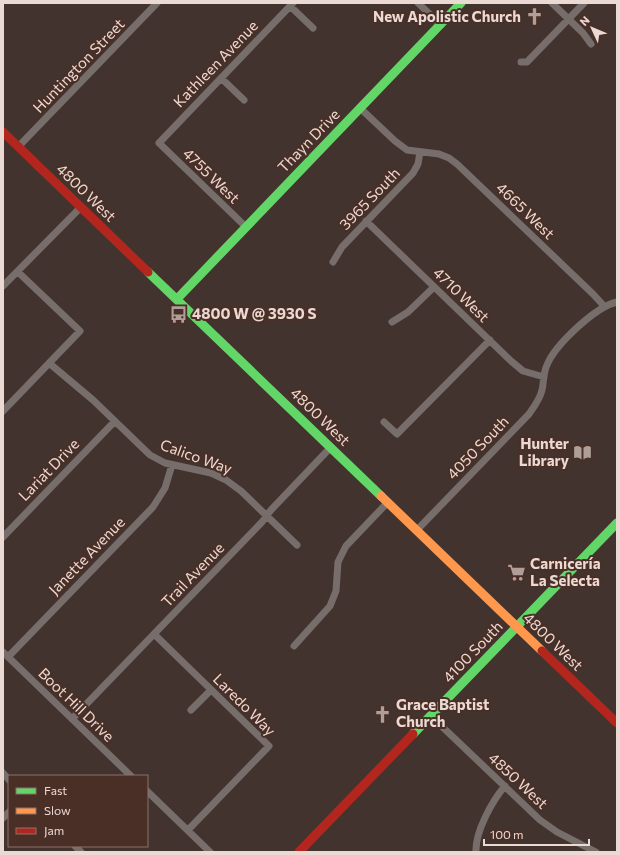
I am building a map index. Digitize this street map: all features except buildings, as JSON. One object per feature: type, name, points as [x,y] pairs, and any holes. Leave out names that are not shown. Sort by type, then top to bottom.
[{"type":"main road","name":"Thayn Drive","points":[[177,299],[461,3]]},
{"type":"main road","name":"4800 West","points":[[3,132],[518,627],[615,717]]},
{"type":"main road","name":"4100 South","points":[[299,852],[617,523]]},
{"type":"street","name":"Huntington Street","points":[[18,147],[157,3]]},
{"type":"street","points":[[418,3],[441,25]]},
{"type":"street","points":[[552,3],[583,32],[591,44]]},
{"type":"street","points":[[522,62],[527,62],[584,3]]},
{"type":"street","points":[[291,5],[313,28]]},
{"type":"street","name":"Kathleen Avenue","points":[[159,142],[291,5]]},
{"type":"street","points":[[220,78],[244,100]]},
{"type":"street","name":"4665 West","points":[[360,108],[407,150],[439,154],[458,164],[604,306]]},
{"type":"street","name":"4755 West","points":[[159,142],[246,227]]},
{"type":"street","name":"3965 South","points":[[333,262],[342,247],[413,174],[418,164],[420,152]]},
{"type":"street","points":[[3,286],[81,207]]},
{"type":"street","name":"4710 West","points":[[366,221],[524,371],[544,377]]},
{"type":"street","points":[[3,411],[80,331],[18,272]]},
{"type":"street","points":[[392,322],[408,312],[434,287]]},
{"type":"street","points":[[604,306],[617,302]]},
{"type":"street","name":"4050 South","points":[[417,530],[529,414],[540,397],[546,367],[555,352],[585,321],[604,306]]},
{"type":"street","points":[[384,422],[398,434],[490,340]]},
{"type":"street","name":"Calico Way","points":[[49,363],[115,421],[150,455],[172,465],[206,472],[220,477],[236,487],[296,544]]},
{"type":"street","name":"Lariat Drive","points":[[3,537],[115,421]]},
{"type":"street","name":"Trail Avenue","points":[[72,719],[267,516],[331,447]]},
{"type":"street","name":"Janette Avenue","points":[[5,655],[153,507],[165,488],[172,465]]},
{"type":"street","points":[[294,646],[330,606],[336,591],[338,562],[346,546],[388,502]]},
{"type":"street","name":"Laredo Way","points":[[154,634],[270,746],[188,830]]},
{"type":"street","name":"Boot Hill Drive","points":[[5,655],[131,775]]},
{"type":"street","points":[[191,710],[211,690]]},
{"type":"street","name":"4850 West","points":[[431,716],[546,824],[596,852]]},
{"type":"street","points":[[476,852],[480,831],[496,797],[505,786]]},
{"type":"street","points":[[148,792],[210,852]]},
{"type":"traffic: fast","points":[[177,299],[461,3]]},
{"type":"traffic: fast","points":[[148,272],[381,496]]},
{"type":"traffic: fast","points":[[413,734],[617,523]]},
{"type":"traffic: slow","points":[[381,496],[542,651]]},
{"type":"traffic: jam","points":[[3,132],[148,272]]},
{"type":"traffic: jam","points":[[542,651],[617,723]]},
{"type":"traffic: jam","points":[[299,852],[413,734]]},
{"type":"place","name":"New Apolistic Church","points":[[534,17]]},
{"type":"place","name":"4800 W @ 3930 S","points":[[179,314]]},
{"type":"place","name":"Hunter Library","points":[[582,453]]},
{"type":"place","name":"Carnicería La Selecta","points":[[517,573]]},
{"type":"place","name":"Grace Baptist Church","points":[[383,714]]}]
